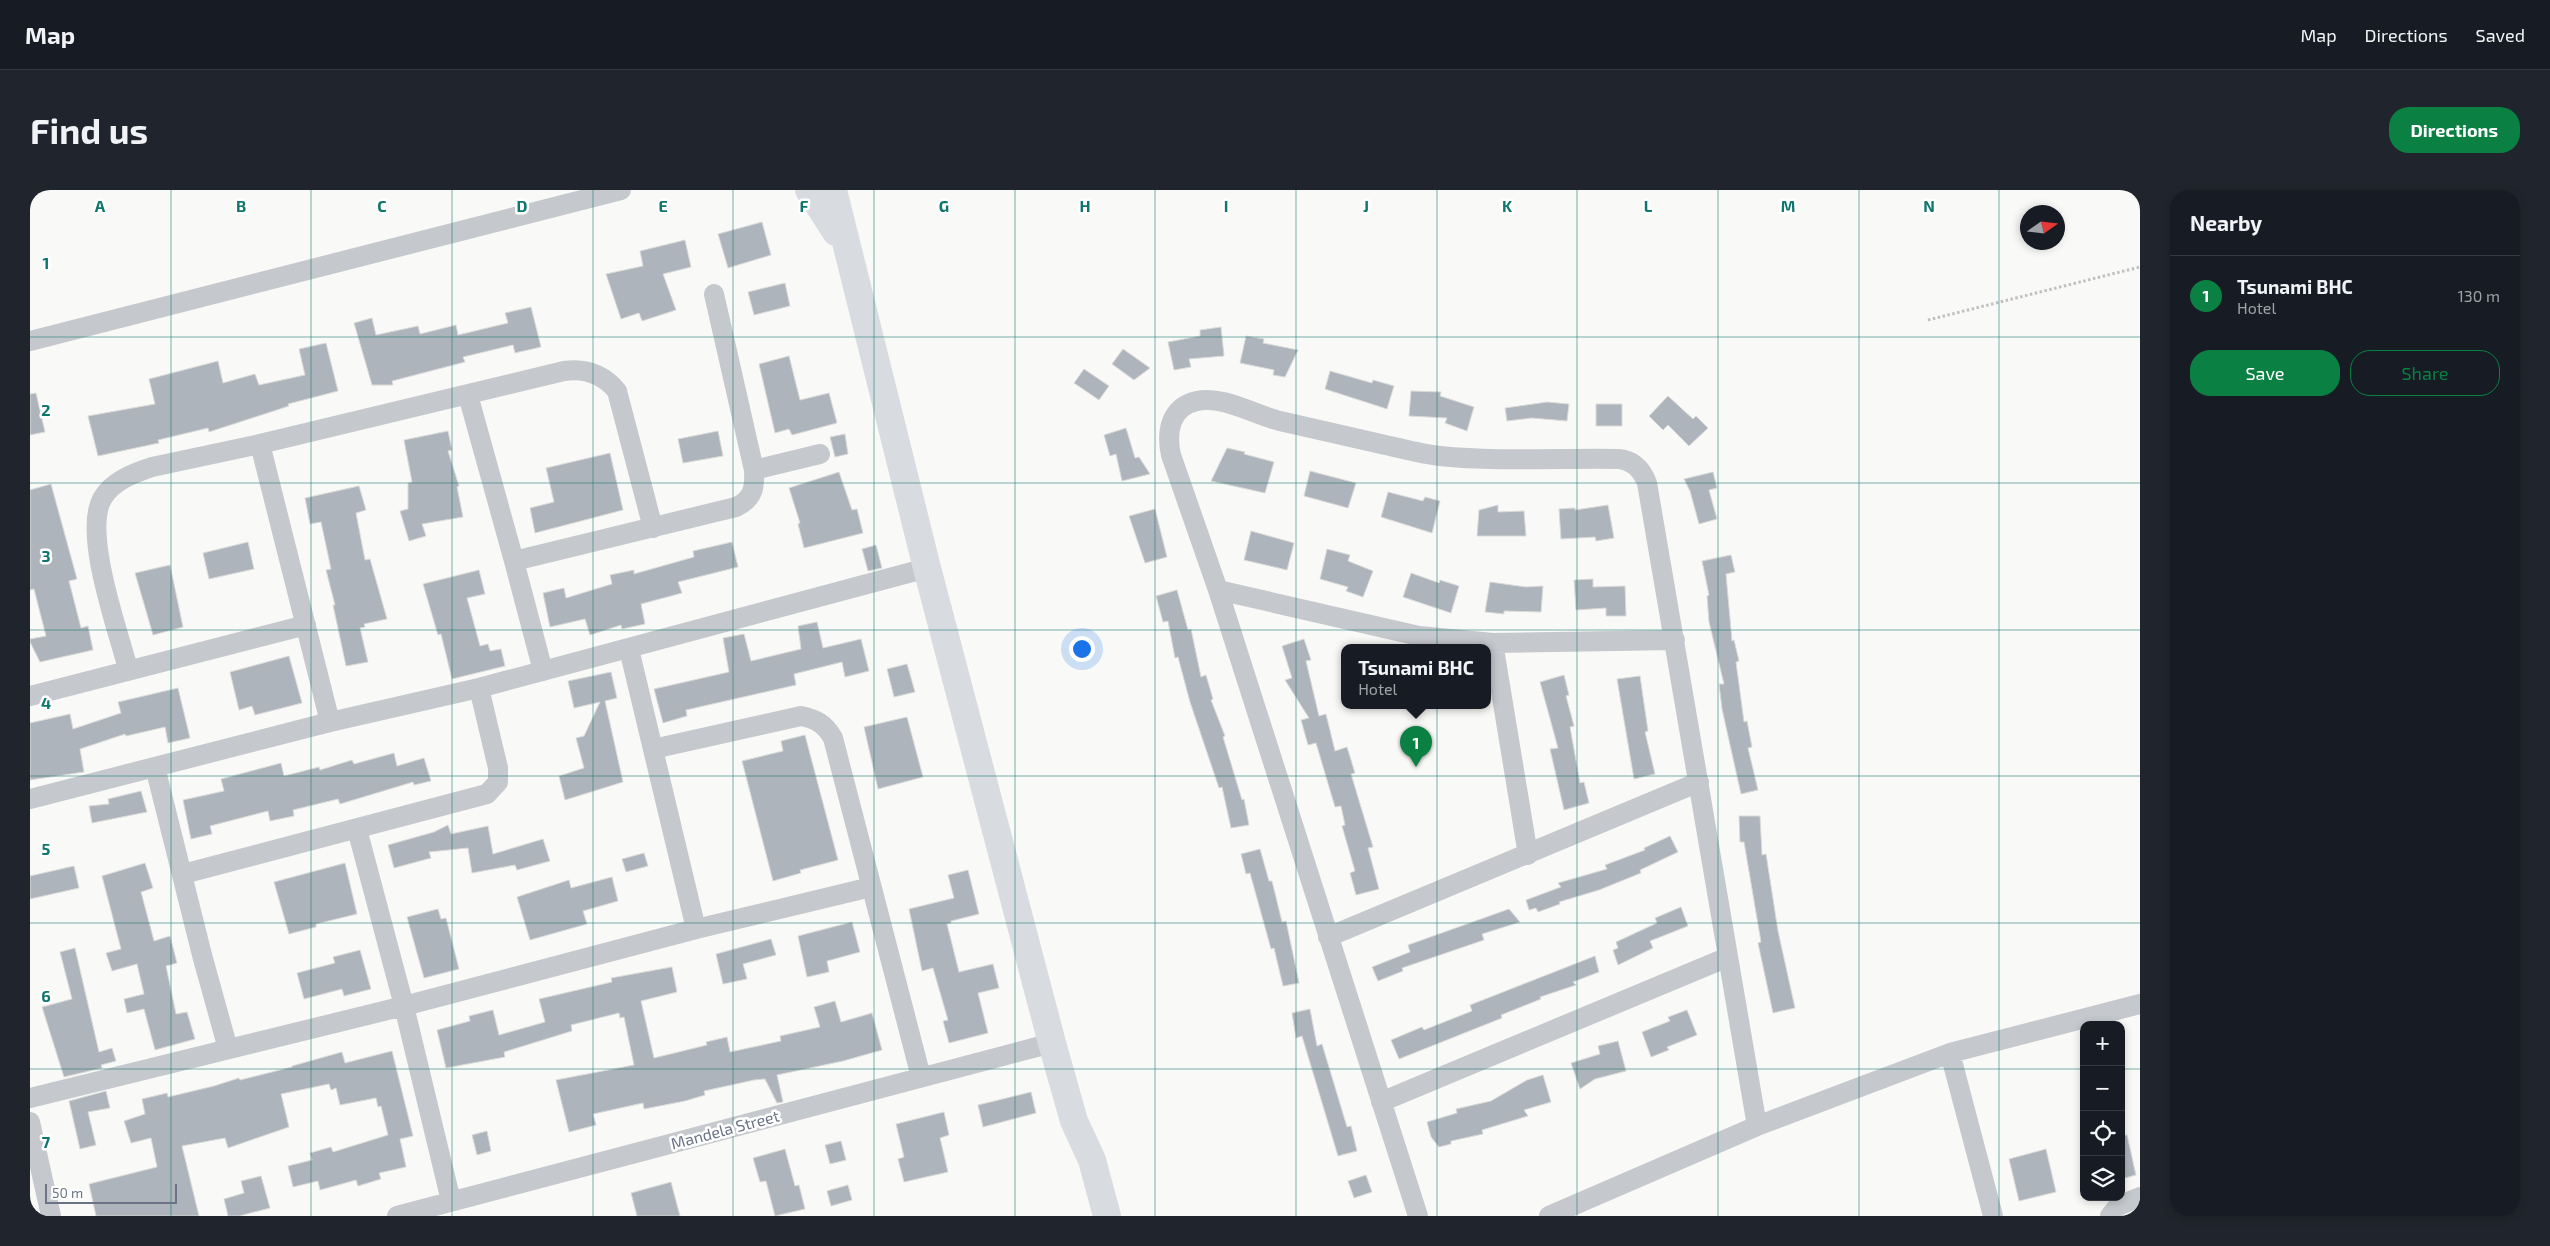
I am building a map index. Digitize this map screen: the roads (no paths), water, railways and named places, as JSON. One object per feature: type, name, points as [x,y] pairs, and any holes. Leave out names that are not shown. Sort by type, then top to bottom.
[{"type":"main road","points":[[809,190],[827,221],[845,243]]},
{"type":"main road","points":[[833,190],[927,568],[1052,1043],[1074,1121],[1092,1160],[1107,1216]]},
{"type":"main road","points":[[1074,1121],[1076,1163],[1089,1216]]},
{"type":"street","points":[[30,341],[621,190]]},
{"type":"street","points":[[514,561],[736,507],[746,502],[752,495],[755,484],[754,470],[714,294]]},
{"type":"street","points":[[128,670],[95,536],[96,517],[101,500],[114,485],[137,472],[152,467],[260,444],[574,370],[604,378],[617,391],[653,528]]},
{"type":"street","points":[[468,396],[543,671]]},
{"type":"street","points":[[1418,1216],[1218,590],[1171,455],[1168,430],[1176,413],[1184,406],[1205,400],[1224,402],[1268,418],[1440,456],[1618,459],[1632,463],[1640,471],[1646,483],[1675,640],[1757,1126]]},
{"type":"street","points":[[260,444],[330,722]]},
{"type":"street","points":[[754,470],[820,454]]},
{"type":"street","points":[[30,799],[330,722],[479,688],[927,568]]},
{"type":"street","points":[[1218,590],[1397,632],[1493,643],[1675,640]]},
{"type":"street","points":[[30,696],[306,625]]},
{"type":"street","points":[[1493,643],[1528,855]]},
{"type":"street","points":[[629,649],[696,929]]},
{"type":"street","points":[[183,874],[479,797],[498,782],[498,768],[479,688]]},
{"type":"street","points":[[653,749],[801,716],[822,724],[833,738],[921,1077]]},
{"type":"street","points":[[155,767],[202,955],[228,1049]]},
{"type":"street","points":[[1328,937],[1699,782]]},
{"type":"street","points":[[357,829],[404,1006],[451,1201]]},
{"type":"street","points":[[30,1098],[404,1006],[696,929],[871,887]]},
{"type":"street","points":[[1381,1102],[1728,956]]},
{"type":"street","points":[[1549,1216],[1757,1126],[1950,1053],[2140,1004]]},
{"type":"street","name":"Mandela Street","points":[[397,1216],[1052,1043]]},
{"type":"street","points":[[1950,1053],[1993,1216]]},
{"type":"street","points":[[30,1122],[51,1216]]},
{"type":"street","points":[[2110,1216],[2118,1206],[2140,1197]]},
{"type":"place","name":"Tsunami BHC","points":[[1416,767]]}]
